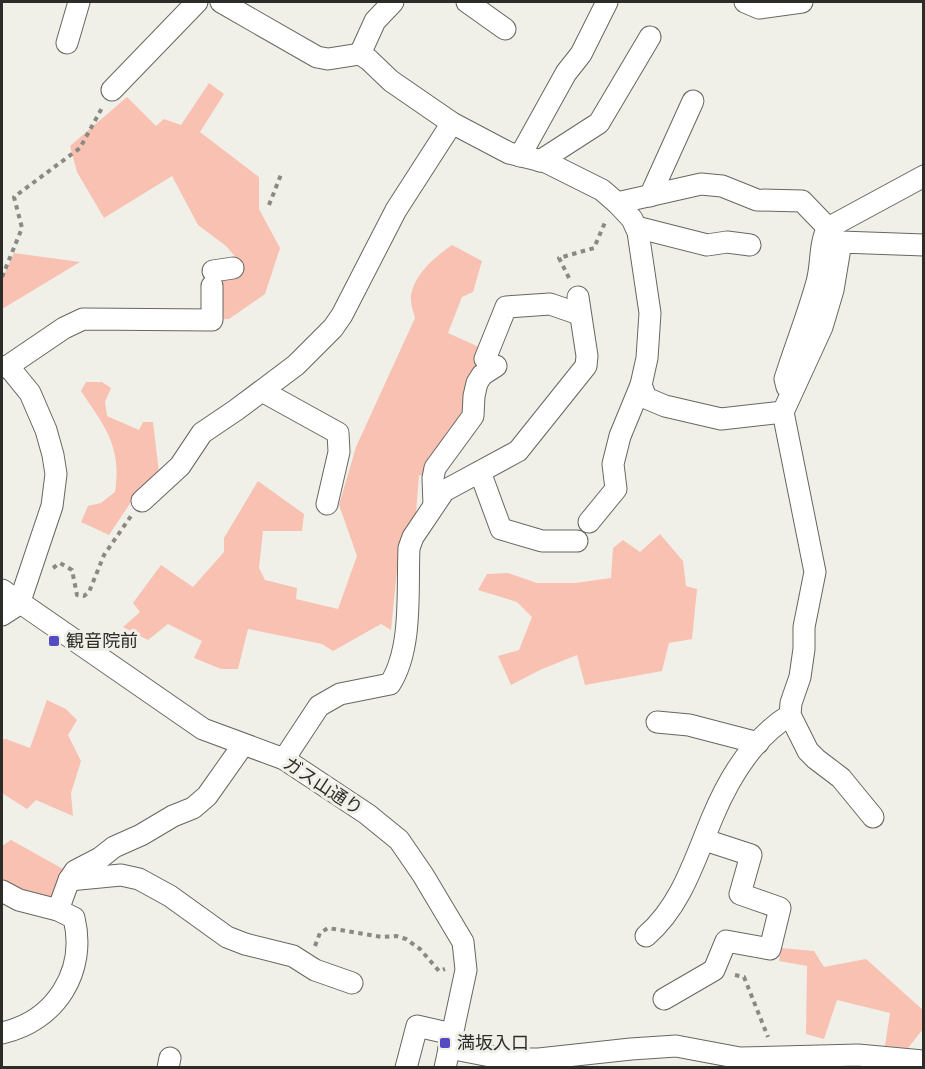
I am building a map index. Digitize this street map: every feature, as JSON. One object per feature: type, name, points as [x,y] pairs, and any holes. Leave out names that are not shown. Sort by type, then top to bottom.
[{"type":"street","points":[[67,43],[79,2]]},
{"type":"street","points":[[112,90],[197,2]]},
{"type":"street","points":[[221,2],[317,57],[328,59],[360,54],[391,81],[452,123],[509,153],[530,158],[602,190],[632,219],[636,227],[650,313],[647,358],[641,385],[613,464],[616,489],[589,522]]},
{"type":"street","points":[[360,54],[375,21],[393,2]]},
{"type":"street","points":[[467,2],[505,29]]},
{"type":"street","points":[[530,158],[566,73],[581,54],[608,2]]},
{"type":"street","points":[[745,2],[759,8],[802,2]]},
{"type":"street","points":[[530,158],[599,123],[650,37]]},
{"type":"street","points":[[650,196],[693,101]]},
{"type":"street","points":[[142,501],[180,466],[202,433],[296,365],[333,328],[342,315],[396,210],[452,123]]},
{"type":"street","points":[[873,817],[841,778],[808,751],[790,715],[801,668],[804,627],[815,572],[786,407],[785,380],[817,282],[822,262],[823,237],[828,228],[924,176]]},
{"type":"street","points":[[616,202],[701,184],[722,186],[757,200],[802,201],[828,228]]},
{"type":"street","points":[[636,227],[707,245],[728,242],[750,245]]},
{"type":"street","points":[[786,407],[822,327],[833,290],[841,242],[924,245]]},
{"type":"street","points":[[10,609],[52,506],[56,474],[46,430],[30,393],[5,366],[64,328],[83,319],[212,320],[219,275]]},
{"type":"street","points":[[284,759],[320,706],[340,694],[390,684],[398,672],[405,640],[408,548],[413,537],[444,491],[518,451],[586,366],[587,356],[579,306],[550,304],[506,307],[490,363],[477,383],[473,416],[435,468],[434,505]]},
{"type":"street","points":[[641,385],[646,398],[694,414],[721,419],[786,407]]},
{"type":"street","points":[[262,391],[338,434],[339,452],[327,504]]},
{"type":"street","points":[[480,472],[501,529],[542,541],[577,541]]},
{"type":"street","name":"ガス山通り","points":[[2,590],[10,609],[203,729],[284,759],[367,814],[399,840],[423,874],[463,942],[466,970],[449,1050]]},
{"type":"street","points":[[646,936],[656,927],[685,884],[725,789],[771,726],[790,715]]},
{"type":"street","points":[[657,722],[689,725],[758,743]]},
{"type":"street","points":[[58,910],[69,880],[75,871],[100,858],[114,847],[193,808],[207,796],[243,745]]},
{"type":"street","points":[[664,999],[714,970],[726,941],[770,949],[780,908],[740,894],[751,855],[705,840]]},
{"type":"street","points":[[69,880],[121,875],[139,879],[170,896],[227,937],[293,956],[315,970],[352,982]]},
{"type":"street","points":[[2,891],[19,900],[58,910],[74,918],[79,935],[77,961],[67,986],[58,999],[34,1020],[13,1030],[2,1032]]},
{"type":"street","points":[[406,1068],[417,1026],[449,1050],[506,1059],[539,1059],[631,1048],[676,1046],[740,1058],[858,1055],[923,1061],[923,1068]]},
{"type":"path","points":[[2,277],[22,228],[14,197],[80,148],[112,90]]},
{"type":"path","points":[[269,205],[282,172]]},
{"type":"path","points":[[579,306],[559,258],[594,248],[616,202]]},
{"type":"path","points":[[48,570],[60,563],[72,570],[78,595],[84,596],[89,592],[104,555],[142,501]]},
{"type":"path","points":[[308,965],[320,933],[328,928],[406,939],[420,949],[440,971],[465,963]]},
{"type":"path","points":[[714,970],[744,977],[767,1036],[777,1039]]},
{"type":"shaded area","points":[[209,83],[224,94],[200,132],[259,177],[259,209],[280,248],[265,294],[229,319],[220,319],[219,275],[244,267],[226,246],[198,225],[172,176],[104,218],[77,172],[70,146],[127,97],[156,126],[164,119],[181,125]]},
{"type":"shaded area","points":[[452,245],[482,261],[473,292],[462,297],[448,333],[481,348],[468,385],[464,414],[449,429],[431,459],[426,477],[419,475],[416,514],[399,549],[391,630],[381,624],[333,651],[322,644],[248,629],[238,669],[221,669],[194,658],[202,641],[168,624],[148,640],[123,627],[140,612],[133,603],[161,565],[193,587],[224,552],[224,538],[258,481],[304,514],[302,531],[263,531],[259,568],[265,580],[297,588],[296,599],[338,609],[357,556],[339,505],[356,447],[415,318],[411,298],[413,287],[421,273],[433,260]]},
{"type":"shaded area","points":[[14,253],[80,262],[2,309],[2,279]]},
{"type":"shaded area","points":[[86,382],[102,382],[111,388],[105,402],[107,416],[139,430],[143,422],[153,422],[159,473],[135,496],[109,535],[81,522],[88,506],[101,503],[115,492],[117,476],[114,449],[110,438],[81,391]]},
{"type":"shaded area","points":[[660,534],[683,561],[686,586],[697,589],[692,639],[669,643],[662,671],[585,685],[577,655],[511,685],[498,656],[519,650],[532,617],[517,602],[478,590],[487,574],[508,573],[537,583],[575,583],[611,578],[613,548],[623,540],[640,552]]},
{"type":"shaded area","points":[[47,700],[66,709],[77,720],[68,735],[81,761],[71,793],[73,816],[36,800],[27,809],[2,793],[2,740],[6,739],[30,748]]},
{"type":"shaded area","points":[[11,840],[63,869],[59,892],[41,916],[2,901],[2,846]]},
{"type":"shaded area","points":[[781,948],[814,951],[824,967],[866,959],[923,1010],[923,1029],[908,1048],[885,1046],[890,1013],[837,1000],[824,1039],[806,1034],[807,966],[779,961]]},
{"type":"place","name":"観音院前","points":[[54,641]]},
{"type":"place","name":"満坂入口","points":[[445,1043]]}]
